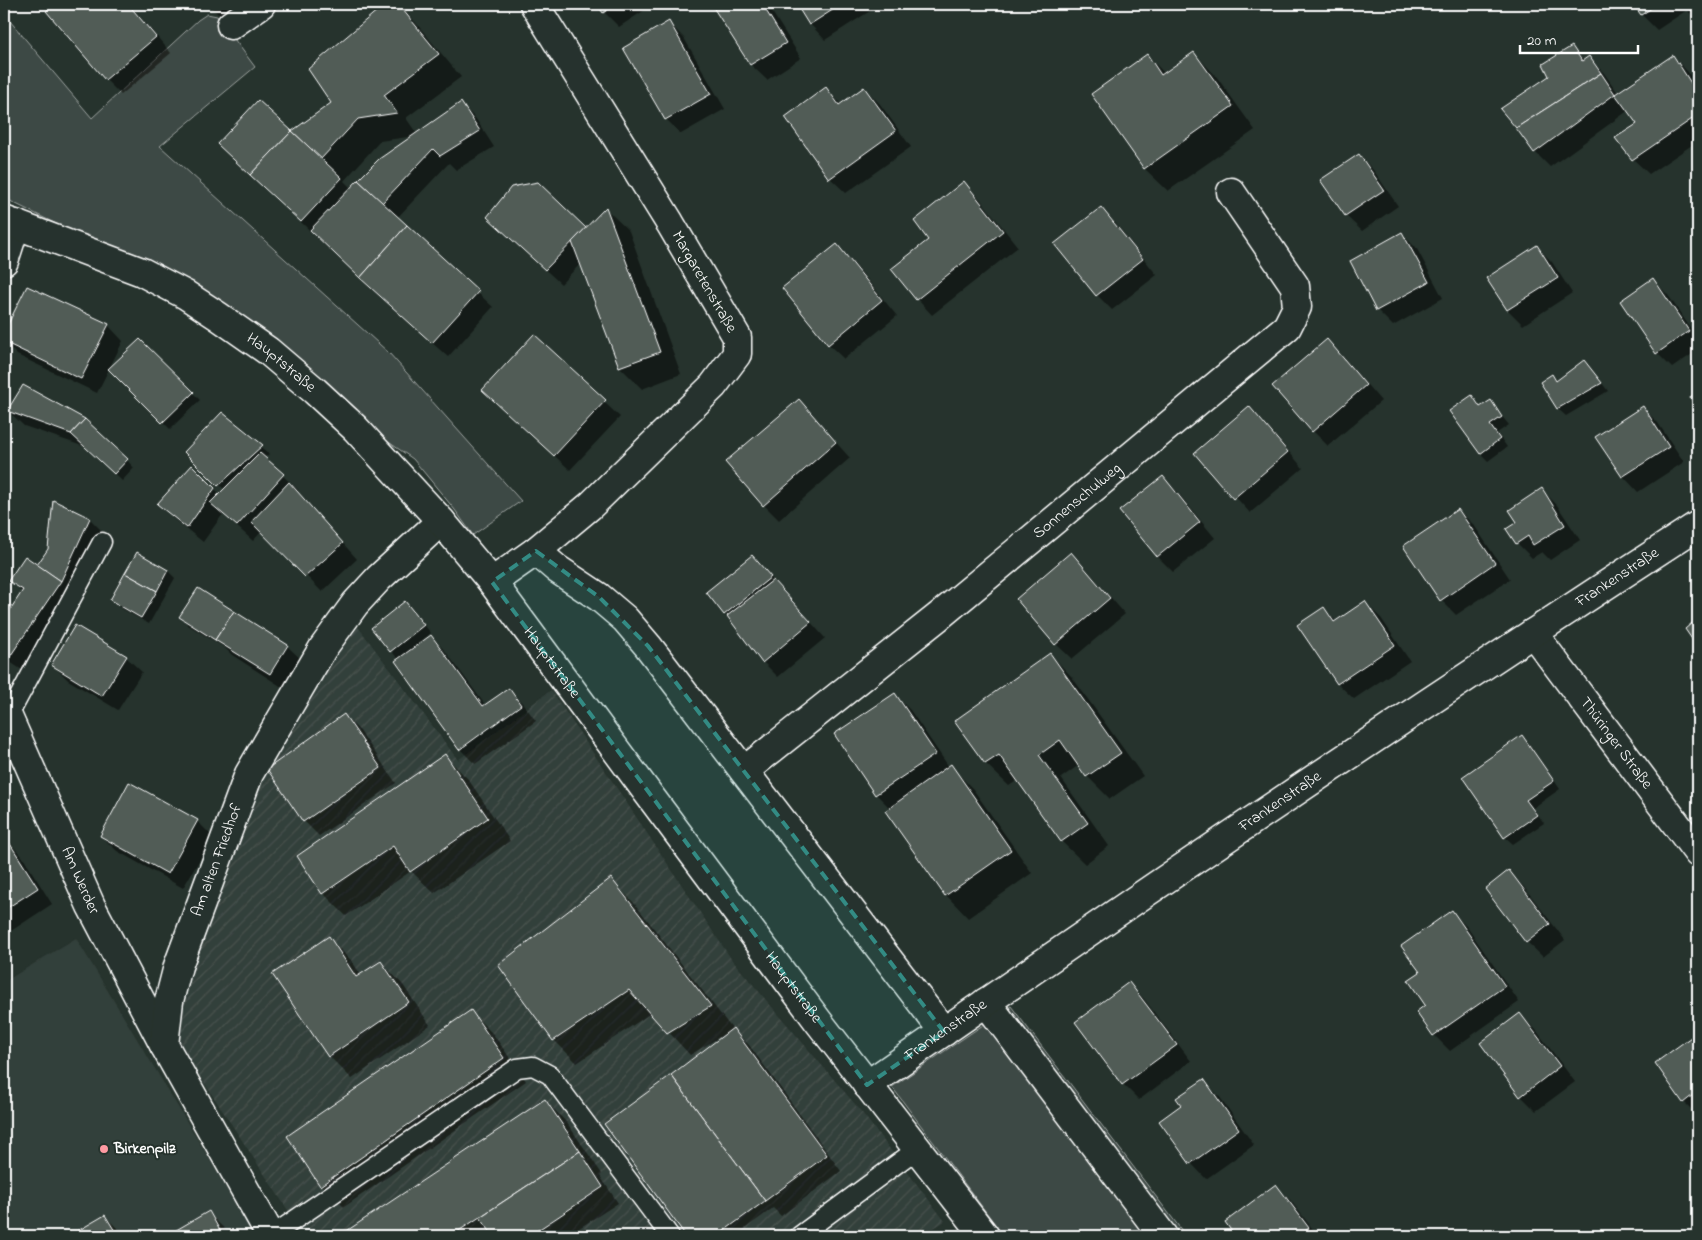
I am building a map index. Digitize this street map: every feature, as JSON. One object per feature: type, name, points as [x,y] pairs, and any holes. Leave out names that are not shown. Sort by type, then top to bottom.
[{"type":"street","points":[[231,25],[262,4]]},
{"type":"street","name":"Margaretenstraße","points":[[492,582],[536,551],[590,506],[713,386],[737,354],[737,337],[670,224],[534,4]]},
{"type":"street","name":"Sonnenschulweg","points":[[744,771],[938,617],[1287,327],[1297,307],[1295,286],[1231,192]]},
{"type":"street","points":[[4,261],[10,222]]},
{"type":"street","name":"Hauptstraße","points":[[10,222],[142,272],[186,295],[268,351],[315,390],[355,428],[441,521],[492,582],[867,1085],[985,1236]]},
{"type":"street","name":"Am alten Friedhof","points":[[164,1045],[169,1000],[178,966],[249,774],[323,648],[355,604],[379,578],[441,521]]},
{"type":"street","name":"Frankenstraße","points":[[867,1085],[986,1002],[1533,633],[1698,525]]},
{"type":"street","points":[[536,551],[557,570],[599,597],[624,619],[648,646],[944,1032]]},
{"type":"street","name":"Thüringer Straße","points":[[1533,633],[1698,853]]},
{"type":"street","name":"Am Werder","points":[[6,715],[91,906],[164,1045]]},
{"type":"street","points":[[986,1002],[1163,1236]]},
{"type":"street","points":[[164,1045],[271,1236]]},
{"type":"lane","points":[[6,715],[102,542]]},
{"type":"lane","points":[[271,1236],[517,1068],[533,1066],[550,1075],[670,1236]]},
{"type":"lane","points":[[798,1236],[917,1149]]},
{"type":"highlighted area","points":[[536,551],[599,597],[648,646],[944,1032],[867,1085],[492,582]]},
{"type":"shaded area","points":[[4,14],[92,118],[198,20],[207,14],[217,16],[255,67],[160,146],[389,353],[521,501],[473,535],[413,459],[357,420],[191,291],[12,202],[4,196]]},
{"type":"shaded area","points":[[353,620],[458,760],[551,690],[732,960],[860,1110],[945,1221],[921,1236],[305,1236],[178,1043],[187,965],[258,779]]},
{"type":"shaded area","name":"Birkenpilz","points":[[76,938],[256,1236],[4,1236],[4,982]]},
{"type":"shaded area","points":[[1011,1006],[1186,1236],[1004,1236],[892,1087]]},
{"type":"building","points":[[55,4],[128,4],[156,37],[105,80],[46,11]]},
{"type":"building","points":[[385,4],[398,4],[439,54],[384,95],[397,113],[358,119],[321,159],[292,131],[331,103],[308,69]]},
{"type":"building","points":[[597,4],[616,4],[603,13]]},
{"type":"building","points":[[711,4],[762,4],[786,43],[750,65]]},
{"type":"building","points":[[796,4],[842,4],[809,25]]},
{"type":"building","points":[[1633,4],[1658,4],[1641,15]]},
{"type":"building","points":[[669,21],[711,94],[665,120],[623,48]]},
{"type":"building","points":[[1572,46],[1582,61],[1589,56],[1601,73],[1516,128],[1500,109],[1549,76],[1543,64]]},
{"type":"building","points":[[1194,52],[1233,106],[1144,169],[1091,94],[1147,54],[1161,75]]},
{"type":"building","points":[[1673,55],[1698,94],[1698,115],[1632,160],[1615,138],[1637,124],[1615,94]]},
{"type":"building","points":[[1601,73],[1615,94],[1534,153],[1516,128]]},
{"type":"building","points":[[826,87],[839,105],[864,87],[896,131],[829,179],[785,117]]},
{"type":"building","points":[[258,100],[292,131],[250,175],[217,144]]},
{"type":"building","points":[[461,102],[480,131],[440,156],[433,149],[382,203],[358,180],[379,159]]},
{"type":"building","points":[[292,131],[342,178],[301,222],[250,175]]},
{"type":"building","points":[[1359,154],[1384,190],[1345,216],[1320,180]]},
{"type":"building","points":[[358,180],[407,225],[360,278],[310,230]]},
{"type":"building","points":[[964,181],[1003,231],[916,300],[891,269],[928,240],[914,221]]},
{"type":"building","points":[[538,182],[586,228],[545,270],[487,217],[511,187]]},
{"type":"building","points":[[606,207],[660,352],[619,367],[572,242]]},
{"type":"building","points":[[1101,207],[1143,259],[1096,296],[1054,244]]},
{"type":"building","points":[[407,225],[479,291],[432,343],[360,278]]},
{"type":"building","points":[[1402,232],[1429,282],[1376,311],[1350,261]]},
{"type":"building","points":[[837,244],[882,300],[828,345],[782,288]]},
{"type":"building","points":[[1537,245],[1558,278],[1507,310],[1486,278]]},
{"type":"building","points":[[1653,278],[1689,331],[1656,354],[1620,301]]},
{"type":"building","points":[[27,286],[109,324],[81,379],[4,342],[4,332]]},
{"type":"building","points":[[534,334],[606,400],[554,456],[482,390]]},
{"type":"building","points":[[140,339],[194,392],[162,423],[108,369]]},
{"type":"building","points":[[1327,339],[1366,385],[1312,432],[1272,386]]},
{"type":"building","points":[[1584,360],[1602,383],[1557,409],[1540,382],[1552,374],[1556,381]]},
{"type":"building","points":[[23,385],[85,419],[71,434],[7,411]]},
{"type":"building","points":[[1698,392],[1698,411],[1690,397]]},
{"type":"building","points":[[1472,395],[1480,407],[1491,400],[1502,417],[1490,425],[1500,439],[1480,454],[1449,411]]},
{"type":"building","points":[[799,399],[836,442],[763,506],[725,462]]},
{"type":"building","points":[[1249,406],[1288,452],[1233,499],[1194,453]]},
{"type":"building","points":[[1643,406],[1669,447],[1622,477],[1595,437]]},
{"type":"building","points":[[222,412],[263,445],[218,486],[184,452]]},
{"type":"building","points":[[85,419],[128,459],[114,474],[71,434]]},
{"type":"building","points":[[260,453],[284,474],[237,526],[210,503]]},
{"type":"building","points":[[192,465],[215,488],[187,528],[157,504]]},
{"type":"building","points":[[1163,476],[1200,522],[1157,557],[1119,511]]},
{"type":"building","points":[[289,482],[343,543],[305,577],[251,522]]},
{"type":"building","points":[[1542,488],[1565,525],[1533,545],[1528,536],[1516,544],[1506,529],[1517,522],[1509,510]]},
{"type":"building","points":[[53,500],[90,518],[61,581],[37,565],[48,549]]},
{"type":"building","points":[[1458,509],[1495,563],[1440,601],[1403,546]]},
{"type":"building","points":[[137,552],[168,570],[157,591],[125,573]]},
{"type":"building","points":[[1071,552],[1110,598],[1055,645],[1016,599]]},
{"type":"building","points":[[752,555],[771,577],[724,615],[706,592]]},
{"type":"building","points":[[25,556],[61,581],[9,658],[4,654],[4,619],[23,590],[8,581]]},
{"type":"building","points":[[125,573],[157,591],[141,618],[110,600]]},
{"type":"building","points":[[773,580],[811,622],[762,663],[727,616]]},
{"type":"building","points":[[198,588],[234,611],[215,640],[179,617]]},
{"type":"building","points":[[405,601],[424,625],[390,652],[371,628]]},
{"type":"building","points":[[1365,601],[1395,645],[1337,684],[1297,625],[1324,607],[1334,622]]},
{"type":"building","points":[[234,611],[288,645],[270,674],[215,640]]},
{"type":"building","points":[[1698,618],[1698,648],[1685,629]]},
{"type":"building","points":[[75,625],[127,656],[102,696],[51,665]]},
{"type":"building","points":[[431,635],[483,706],[509,688],[521,705],[459,750],[395,661]]},
{"type":"building","points":[[1050,653],[1121,753],[1086,777],[1060,740],[1039,755],[1088,823],[1061,842],[999,755],[985,764],[954,721]]},
{"type":"building","points":[[895,693],[936,754],[875,795],[834,734]]},
{"type":"building","points":[[344,714],[381,768],[303,822],[267,769]]},
{"type":"building","points":[[1522,735],[1554,781],[1526,800],[1537,815],[1504,838],[1462,777]]},
{"type":"building","points":[[445,754],[488,818],[410,872],[393,846],[322,894],[297,856]]},
{"type":"building","points":[[951,764],[1011,850],[945,896],[885,811]]},
{"type":"building","points":[[129,782],[198,820],[168,874],[100,836]]},
{"type":"building","points":[[7,839],[38,888],[4,910],[4,841]]},
{"type":"building","points":[[1509,870],[1550,924],[1526,943],[1485,889]]},
{"type":"building","points":[[611,878],[711,1006],[667,1033],[629,990],[553,1041],[498,965]]},
{"type":"building","points":[[1452,910],[1505,986],[1433,1036],[1416,1012],[1425,1005],[1408,980],[1420,972],[1401,946]]},
{"type":"building","points":[[329,936],[356,977],[381,961],[409,1002],[328,1057],[272,974]]},
{"type":"building","points":[[1129,982],[1177,1045],[1122,1085],[1075,1022]]},
{"type":"building","points":[[471,1010],[504,1058],[320,1186],[287,1136]]},
{"type":"building","points":[[1520,1013],[1560,1066],[1520,1097],[1480,1043]]},
{"type":"building","points":[[733,1028],[827,1155],[765,1201],[671,1075]]},
{"type":"building","points":[[1698,1032],[1698,1091],[1683,1103],[1655,1063]]},
{"type":"building","points":[[671,1075],[765,1201],[717,1236],[686,1236],[604,1124]]},
{"type":"building","points":[[1204,1079],[1239,1129],[1190,1164],[1159,1121],[1181,1105],[1176,1098]]},
{"type":"building","points":[[545,1099],[580,1151],[451,1236],[339,1236]]},
{"type":"building","points":[[580,1151],[603,1187],[529,1236],[493,1236],[480,1217]]},
{"type":"building","points":[[1276,1184],[1309,1228],[1299,1236],[1235,1236],[1225,1222]]},
{"type":"building","points":[[209,1211],[223,1236],[166,1236]]},
{"type":"building","points":[[105,1215],[118,1236],[69,1236]]},
{"type":"place","name":"Birkenpilz","points":[[104,1149]]}]
